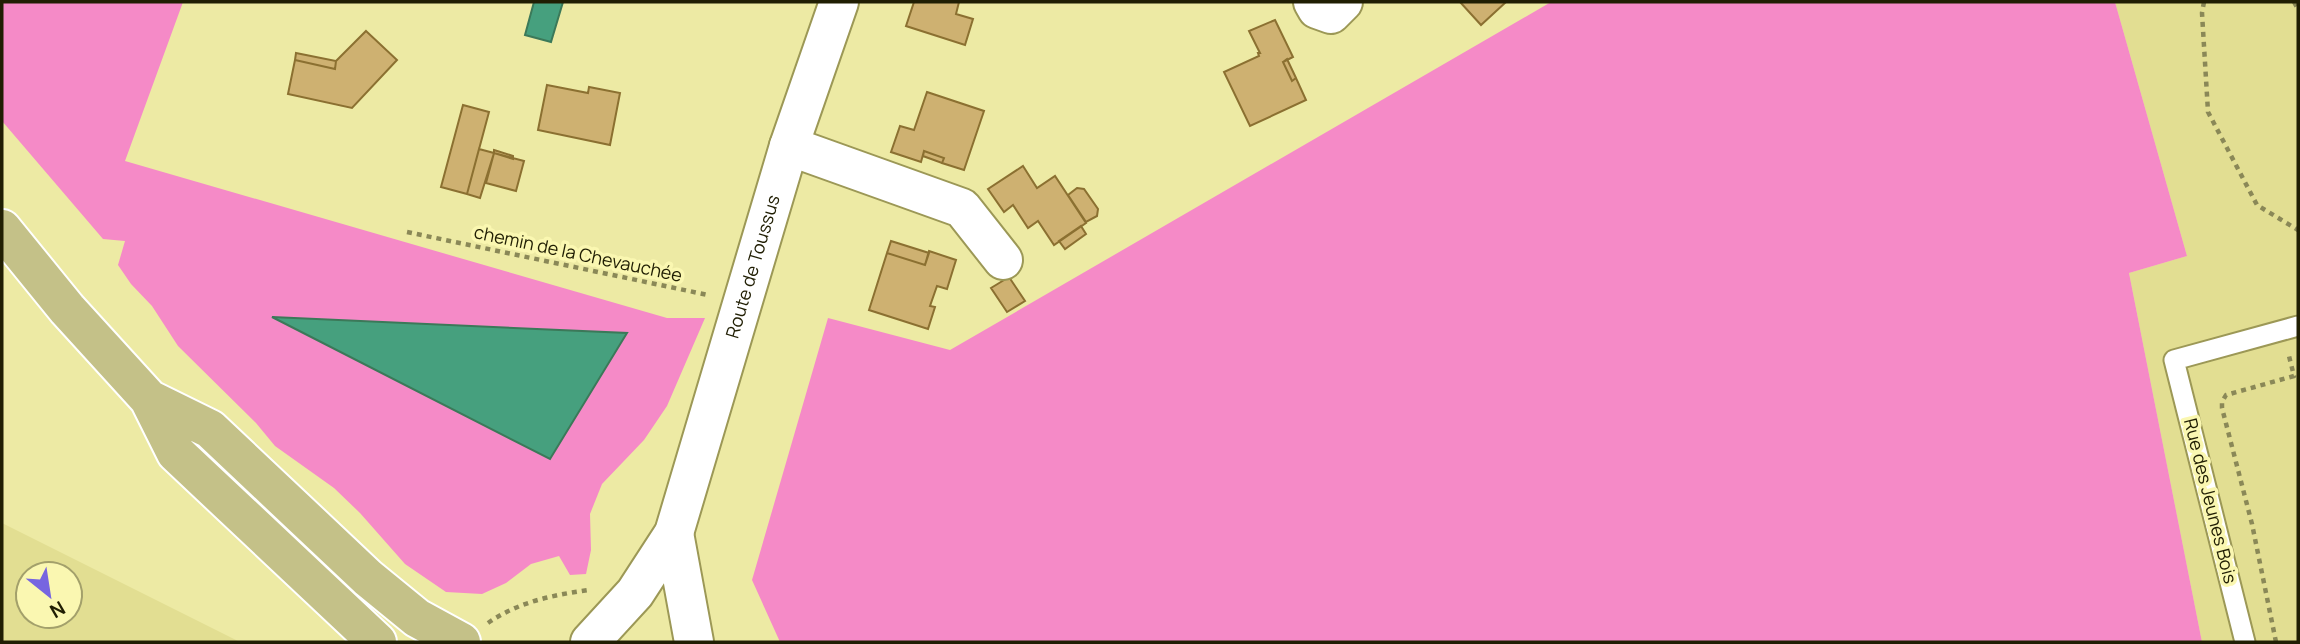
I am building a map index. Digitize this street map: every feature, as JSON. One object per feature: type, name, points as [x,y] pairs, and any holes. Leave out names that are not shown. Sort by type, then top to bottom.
[{"type":"main road","points":[[2,229],[67,309],[149,399],[176,453],[377,642]]},
{"type":"main road","points":[[149,399],[210,429],[368,578],[417,618],[461,642]]},
{"type":"street","name":"Route de Toussus","points":[[590,642],[635,593],[674,533],[789,146],[839,2]]},
{"type":"street","points":[[789,146],[962,208],[1003,260]]},
{"type":"street","name":"Route de Toussus","points":[[674,533],[694,642]]},
{"type":"lane","name":"Rue des Jeunes Bois","points":[[2245,642],[2174,360],[2298,327]]},
{"type":"path","points":[[2204,2],[2202,13],[2208,112],[2257,205],[2298,229]]},
{"type":"path","points":[[2294,2],[2298,9]]},
{"type":"path","name":"chemin de la Chevauchée","points":[[407,232],[744,303]]},
{"type":"path","points":[[2276,642],[2252,524],[2222,402],[2226,395],[2294,376],[2287,347]]},
{"type":"shaded area","points":[[2,2],[183,2],[125,161],[667,318],[705,318],[667,406],[644,440],[602,484],[590,514],[591,550],[586,574],[570,575],[559,556],[531,564],[506,583],[482,594],[446,592],[405,564],[334,488],[275,446],[256,423],[178,346],[152,306],[131,284],[118,265],[125,241],[103,239],[2,121]]},
{"type":"shaded area","points":[[534,2],[563,2],[551,42],[525,35]]},
{"type":"shaded area","points":[[1551,2],[2115,2],[2187,256],[2129,273],[2202,642],[780,642],[752,580],[828,318],[950,350]]},
{"type":"shaded area","points":[[2115,2],[2298,2],[2298,642],[2202,642],[2129,273],[2187,256]]},
{"type":"shaded area","points":[[272,317],[627,333],[550,459]]},
{"type":"shaded area","points":[[2,523],[76,560],[14,560],[14,630],[84,630],[84,564],[240,642],[2,642]]},
{"type":"building","points":[[914,2],[959,2],[956,14],[973,19],[965,45],[906,26]]},
{"type":"building","points":[[1460,2],[1506,2],[1481,25]]},
{"type":"building","points":[[1275,20],[1293,57],[1283,62],[1292,81],[1296,78],[1306,100],[1250,126],[1224,72],[1259,56],[1249,31]]},
{"type":"building","points":[[366,31],[397,60],[352,108],[288,94],[295,60],[335,69],[336,61]]},
{"type":"building","points":[[296,53],[336,61],[335,69],[295,60]]},
{"type":"building","points":[[1287,59],[1296,78],[1292,81],[1283,62]]},
{"type":"building","points":[[547,85],[588,93],[589,87],[620,93],[610,145],[538,130]]},
{"type":"building","points":[[927,92],[984,111],[964,170],[942,163],[944,158],[924,151],[921,162],[891,152],[900,126],[914,130]]},
{"type":"building","points":[[463,105],[489,112],[467,194],[441,187]]},
{"type":"building","points":[[479,149],[494,153],[480,198],[467,194]]},
{"type":"building","points":[[494,150],[513,156],[513,159],[494,153]]},
{"type":"building","points":[[924,151],[944,158],[942,163],[923,156]]},
{"type":"building","points":[[494,153],[524,161],[516,191],[486,183]]},
{"type":"building","points":[[1023,166],[1037,188],[1055,176],[1086,223],[1054,245],[1038,221],[1028,228],[1013,205],[1004,212],[988,189]]},
{"type":"building","points":[[1077,188],[1084,189],[1098,209],[1097,216],[1086,222],[1068,195]]},
{"type":"building","points":[[1081,226],[1086,234],[1065,249],[1059,241]]},
{"type":"building","points":[[891,241],[929,253],[925,265],[887,253]]},
{"type":"building","points":[[929,251],[956,260],[947,289],[937,286],[930,306],[935,307],[928,329],[869,310],[887,253],[925,265]]},
{"type":"building","points":[[1009,277],[1025,301],[1007,312],[991,288]]}]
